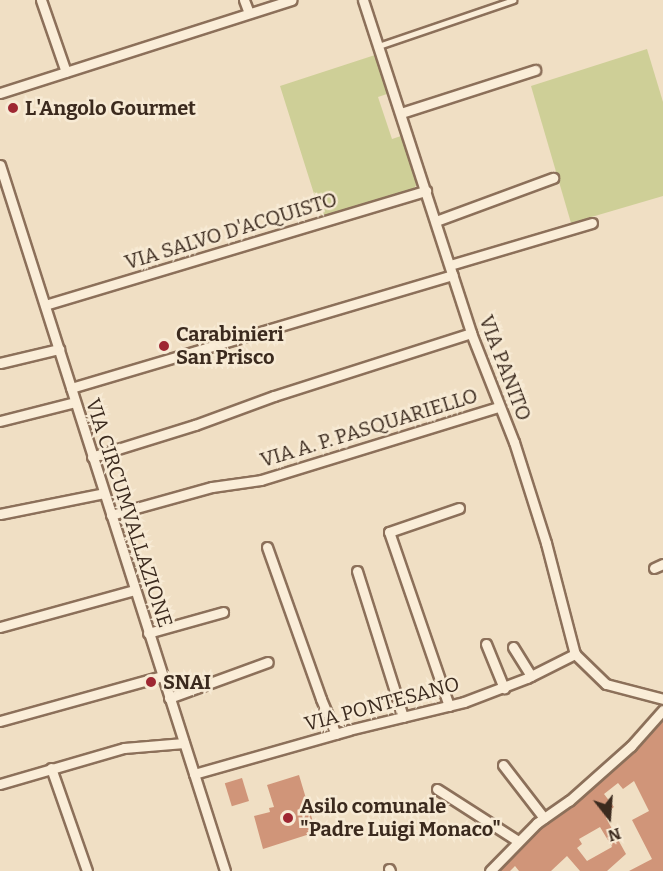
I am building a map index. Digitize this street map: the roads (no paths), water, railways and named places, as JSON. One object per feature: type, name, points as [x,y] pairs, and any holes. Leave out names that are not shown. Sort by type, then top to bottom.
[{"type":"street","points":[[41,0],[66,72]]},
{"type":"street","points":[[244,0],[249,13]]},
{"type":"street","points":[[0,93],[292,0]]},
{"type":"street","name":"VIA PANITO","points":[[363,0],[471,333],[514,442],[546,543],[575,654]]},
{"type":"street","points":[[401,113],[535,70]]},
{"type":"street","name":"VIA CIRCUMVALLAZIONE","points":[[0,165],[225,871]]},
{"type":"street","points":[[436,220],[553,178]]},
{"type":"street","name":"VIA SALVO D'ACQUISTO","points":[[45,305],[426,191]]},
{"type":"street","points":[[71,388],[451,270],[592,223]]},
{"type":"street","points":[[92,457],[195,426],[274,396],[471,333]]},
{"type":"street","points":[[0,363],[59,348]]},
{"type":"street","points":[[0,421],[75,402]]},
{"type":"street","name":"VIA A. P. PASQUARIELLO","points":[[111,515],[213,487],[261,480],[499,407]]},
{"type":"street","points":[[0,514],[104,493]]},
{"type":"street","points":[[449,706],[389,532],[459,508]]},
{"type":"street","points":[[267,547],[321,699],[336,734]]},
{"type":"street","points":[[357,571],[403,717]]},
{"type":"street","points":[[0,627],[134,590]]},
{"type":"street","points":[[148,633],[223,612]]},
{"type":"street","points":[[486,644],[504,688]]},
{"type":"street","points":[[513,647],[531,676]]},
{"type":"street","points":[[575,654],[606,684],[663,699]]},
{"type":"street","name":"VIA PONTESANO","points":[[194,774],[336,734],[449,706],[504,688],[575,654]]},
{"type":"street","points":[[169,698],[268,662]]},
{"type":"street","points":[[0,721],[162,676]]},
{"type":"street","points":[[490,871],[518,841],[544,818],[569,801],[631,746],[663,710]]},
{"type":"street","points":[[0,784],[124,748],[184,743]]},
{"type":"street","points":[[503,765],[544,818]]},
{"type":"street","points":[[51,768],[87,871]]},
{"type":"street","points":[[438,789],[518,841]]},
{"type":"lane","points":[[379,46],[513,0]]},
{"type":"place","name":"L'Angolo Gourmet","points":[[13,108]]},
{"type":"place","name":"Carabinieri San Prisco","points":[[164,346]]},
{"type":"place","name":"SNAI","points":[[151,682]]},
{"type":"place","name":"Asilo comunale \"Padre Luigi Monaco\"","points":[[288,818]]}]
